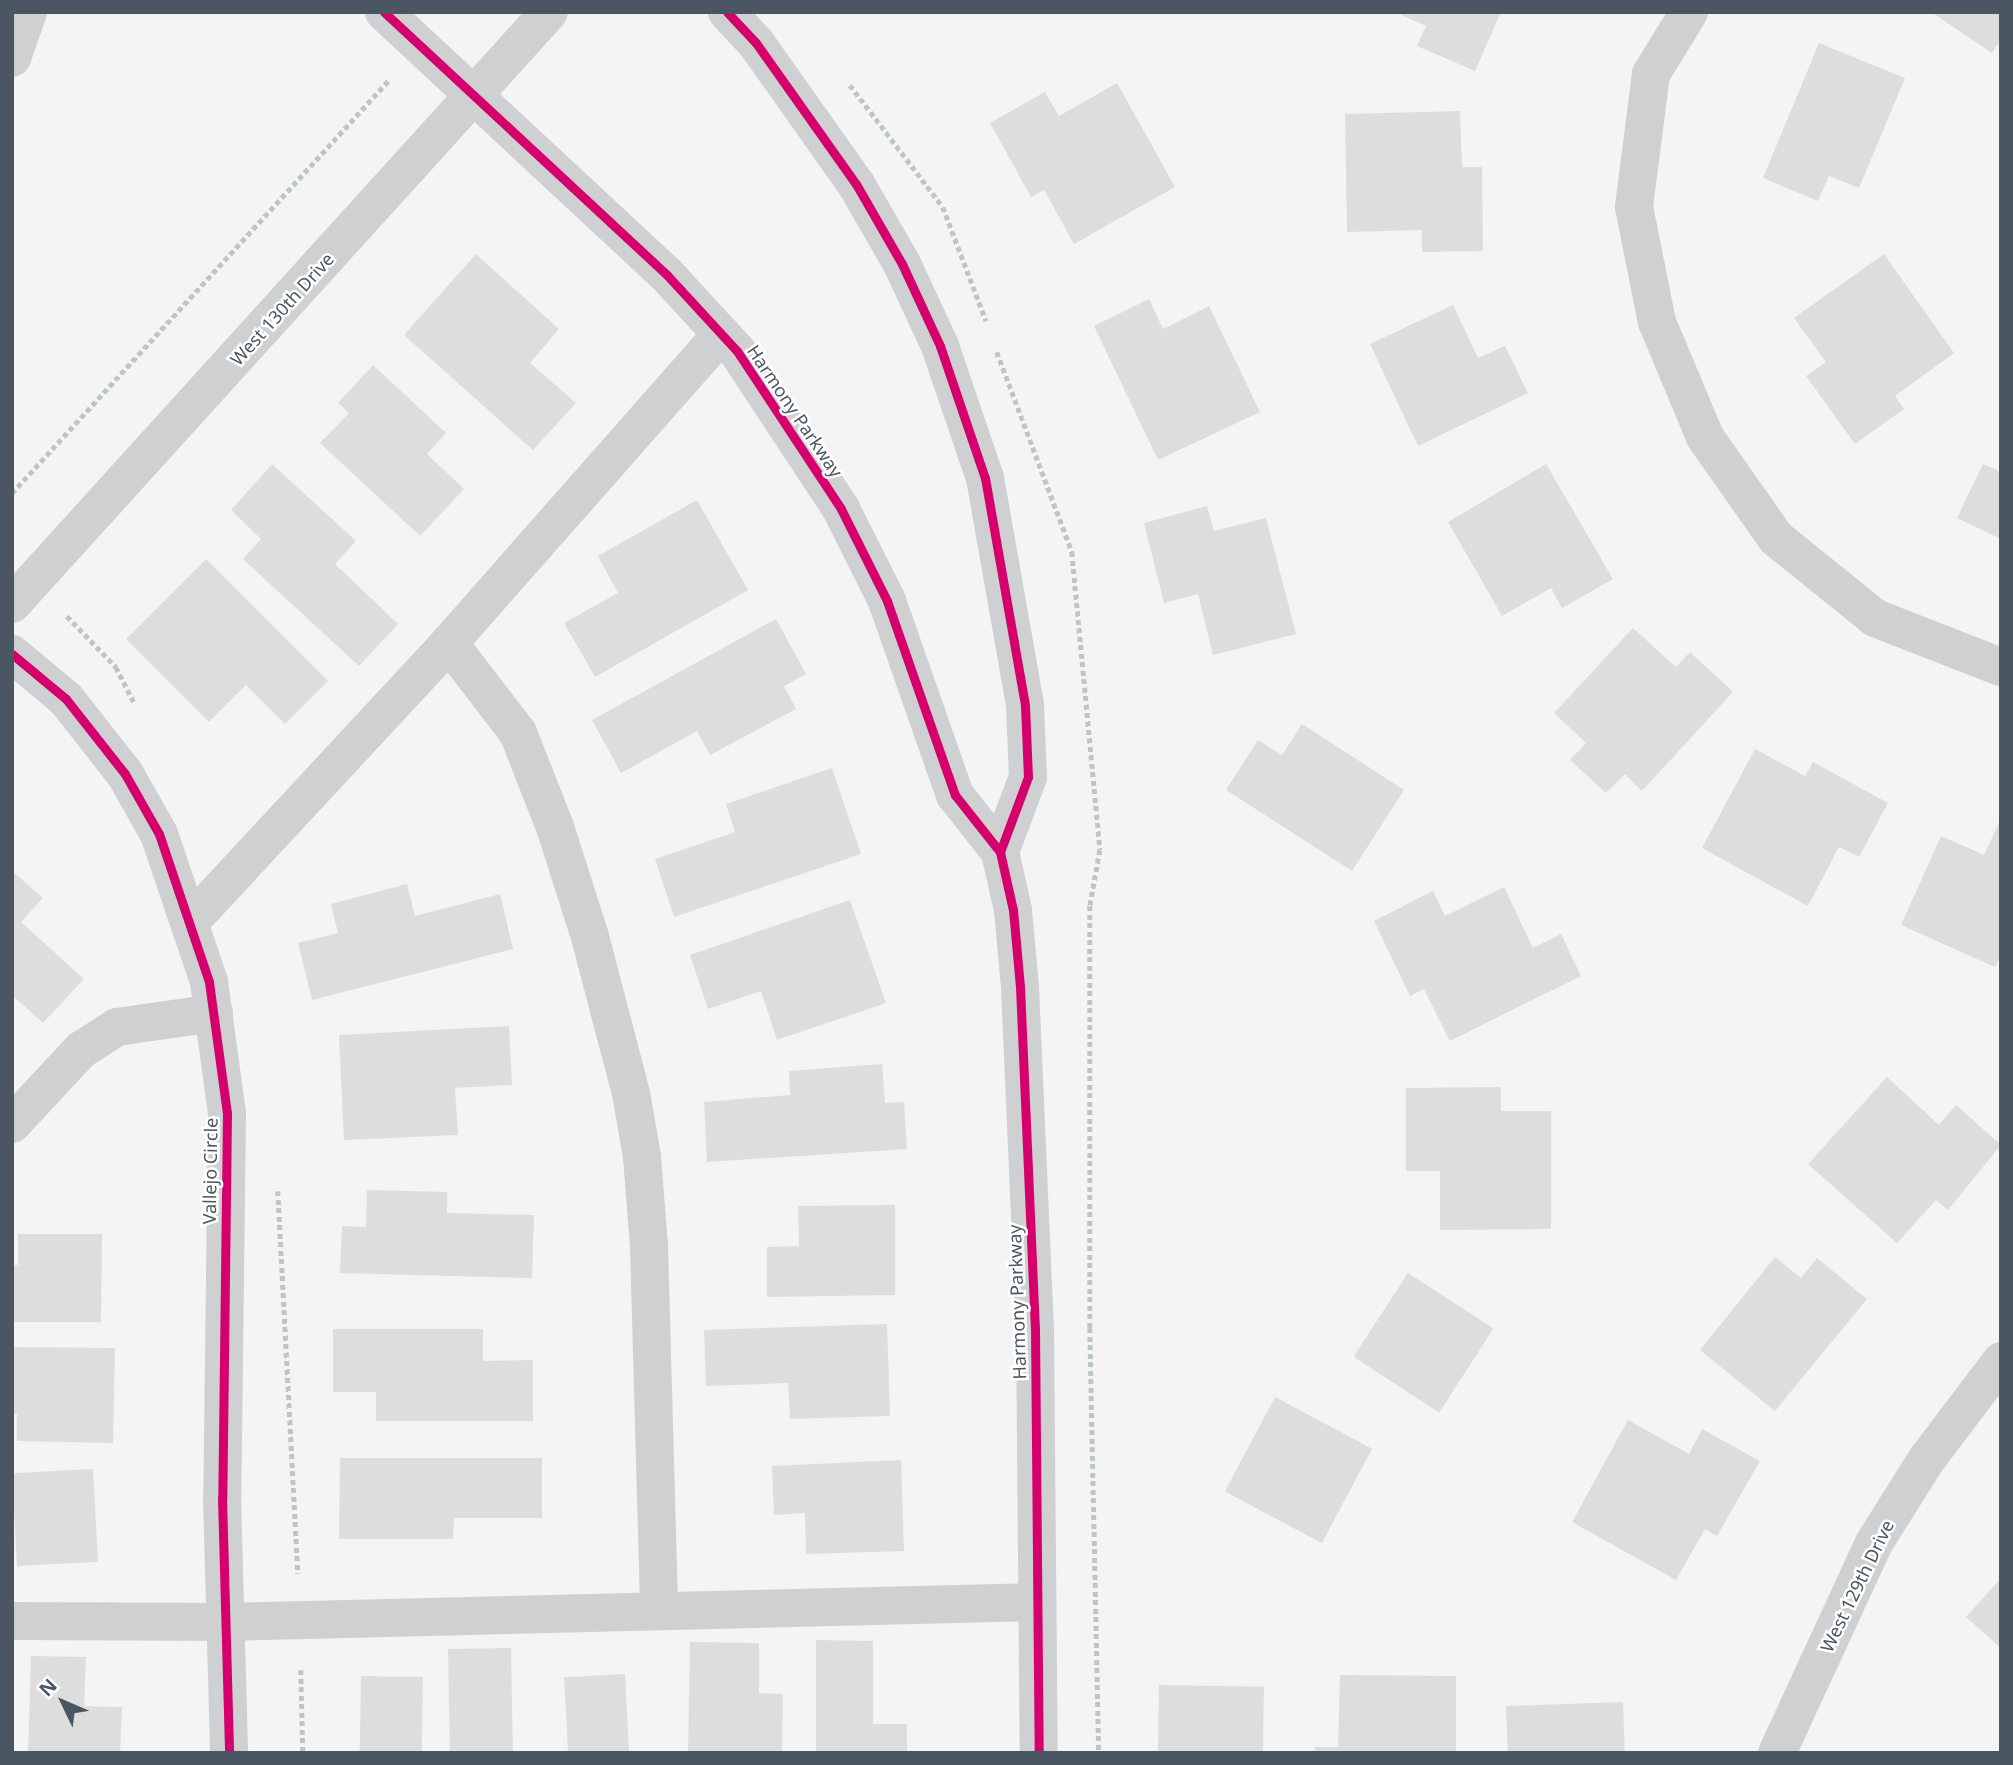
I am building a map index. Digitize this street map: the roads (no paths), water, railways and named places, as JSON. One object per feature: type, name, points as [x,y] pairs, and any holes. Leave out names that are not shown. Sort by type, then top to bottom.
[{"type":"street","points":[[12,58],[28,12]]},
{"type":"street","name":"Harmony Parkway","points":[[384,12],[478,96],[667,275],[721,334],[841,509],[887,601],[955,795],[1000,852],[1013,910],[1020,1001],[1035,1328],[1039,1753]]},
{"type":"street","name":"West 130th Drive","points":[[12,604],[478,96],[549,12]]},
{"type":"street","points":[[727,12],[755,43],[856,184],[902,264],[940,346],[985,478],[1025,706],[1028,777],[1000,852]]},
{"type":"street","points":[[1689,12],[1651,74],[1634,207],[1657,322],[1705,437],[1776,538],[1875,618],[2001,667]]},
{"type":"street","points":[[190,922],[449,643],[721,334]]},
{"type":"street","points":[[449,643],[517,733],[582,913],[631,1093],[649,1246],[659,1611]]},
{"type":"street","name":"Vallejo Circle","points":[[12,654],[66,699],[125,774],[159,834],[190,922],[214,1013],[227,1113],[222,1498],[229,1753]]},
{"type":"street","points":[[12,1124],[81,1050],[117,1027],[214,1013]]},
{"type":"street","name":"West 129th Drive","points":[[1777,1753],[1874,1543],[1927,1459],[2001,1360]]},
{"type":"street","points":[[12,1622],[225,1622],[1037,1602]]}]
